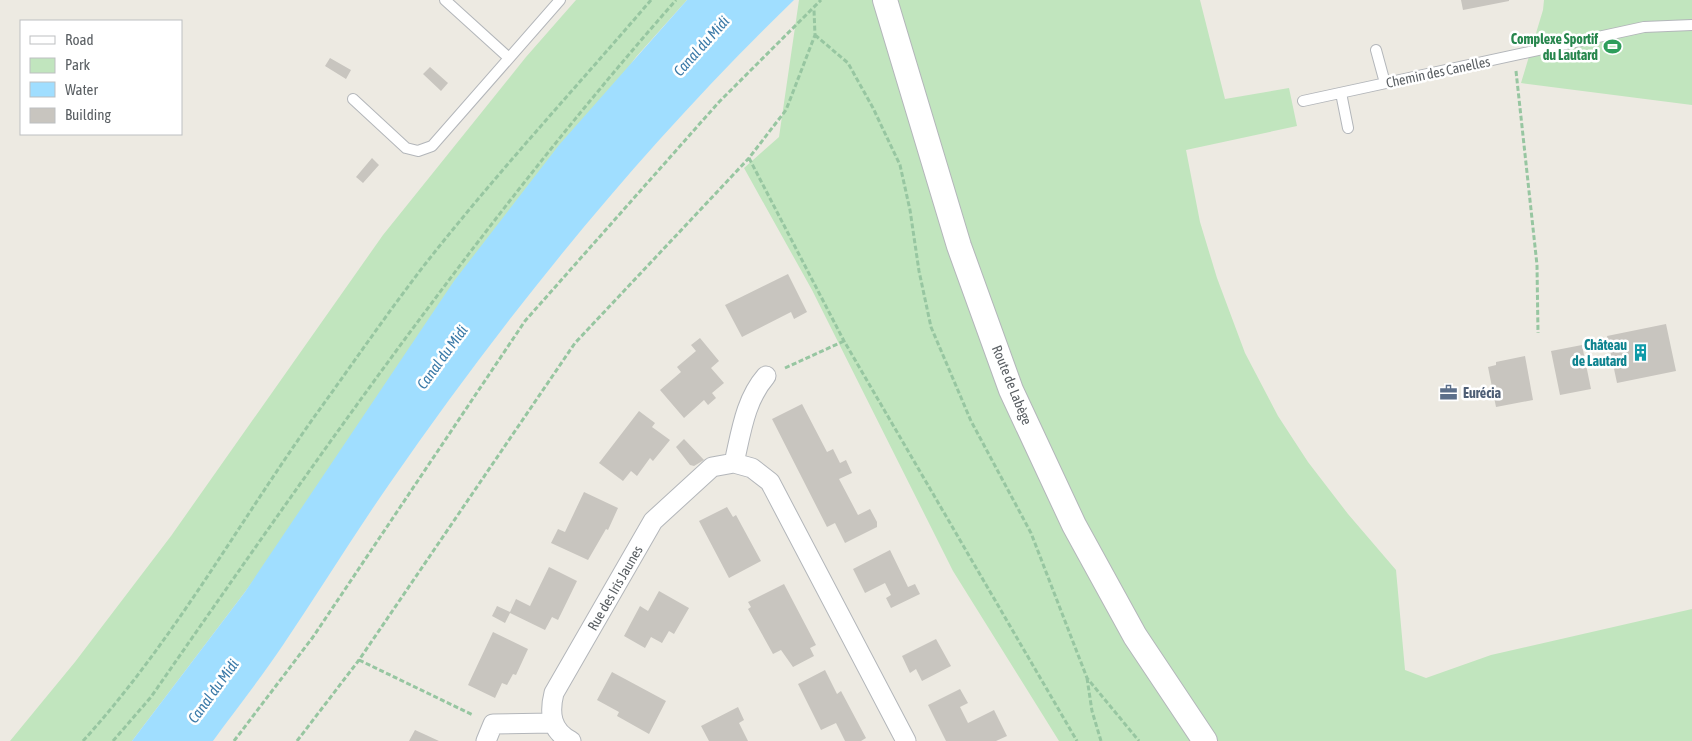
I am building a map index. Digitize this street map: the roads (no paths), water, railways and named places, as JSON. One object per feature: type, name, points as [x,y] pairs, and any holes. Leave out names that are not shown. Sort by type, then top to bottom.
[{"type":"street","name":"Route de Labège","points":[[885,0],[959,246],[1012,390],[1074,525],[1130,628],[1205,741]]},
{"type":"street","points":[[766,376],[759,384],[746,411],[734,463],[752,468],[770,482],[906,741]]},
{"type":"street","name":"Rue des Iris Jaunes","points":[[552,723],[550,708],[554,693],[654,521],[712,467],[734,463]]},
{"type":"street","points":[[489,733],[552,723],[563,737],[571,741]]},
{"type":"lane","points":[[445,0],[509,58]]},
{"type":"lane","points":[[353,99],[406,148],[418,151],[432,146],[560,0]]},
{"type":"lane","name":"Chemin des Canelles","points":[[1303,101],[1644,27],[1692,24]]},
{"type":"lane","points":[[1376,50],[1384,83]]},
{"type":"lane","points":[[1340,93],[1348,128]]},
{"type":"water","name":"Canal du Midi","points":[[687,0],[794,0],[684,113],[631,172],[530,293],[435,419],[376,503],[275,657],[213,741],[132,741],[245,592],[454,281],[559,145]]},
{"type":"place","name":"Complexe Sportif du Lautard","points":[[1612,47]]},
{"type":"place","name":"Château de Lautard","points":[[1641,353]]},
{"type":"place","name":"Eurécia","points":[[1449,393]]}]
